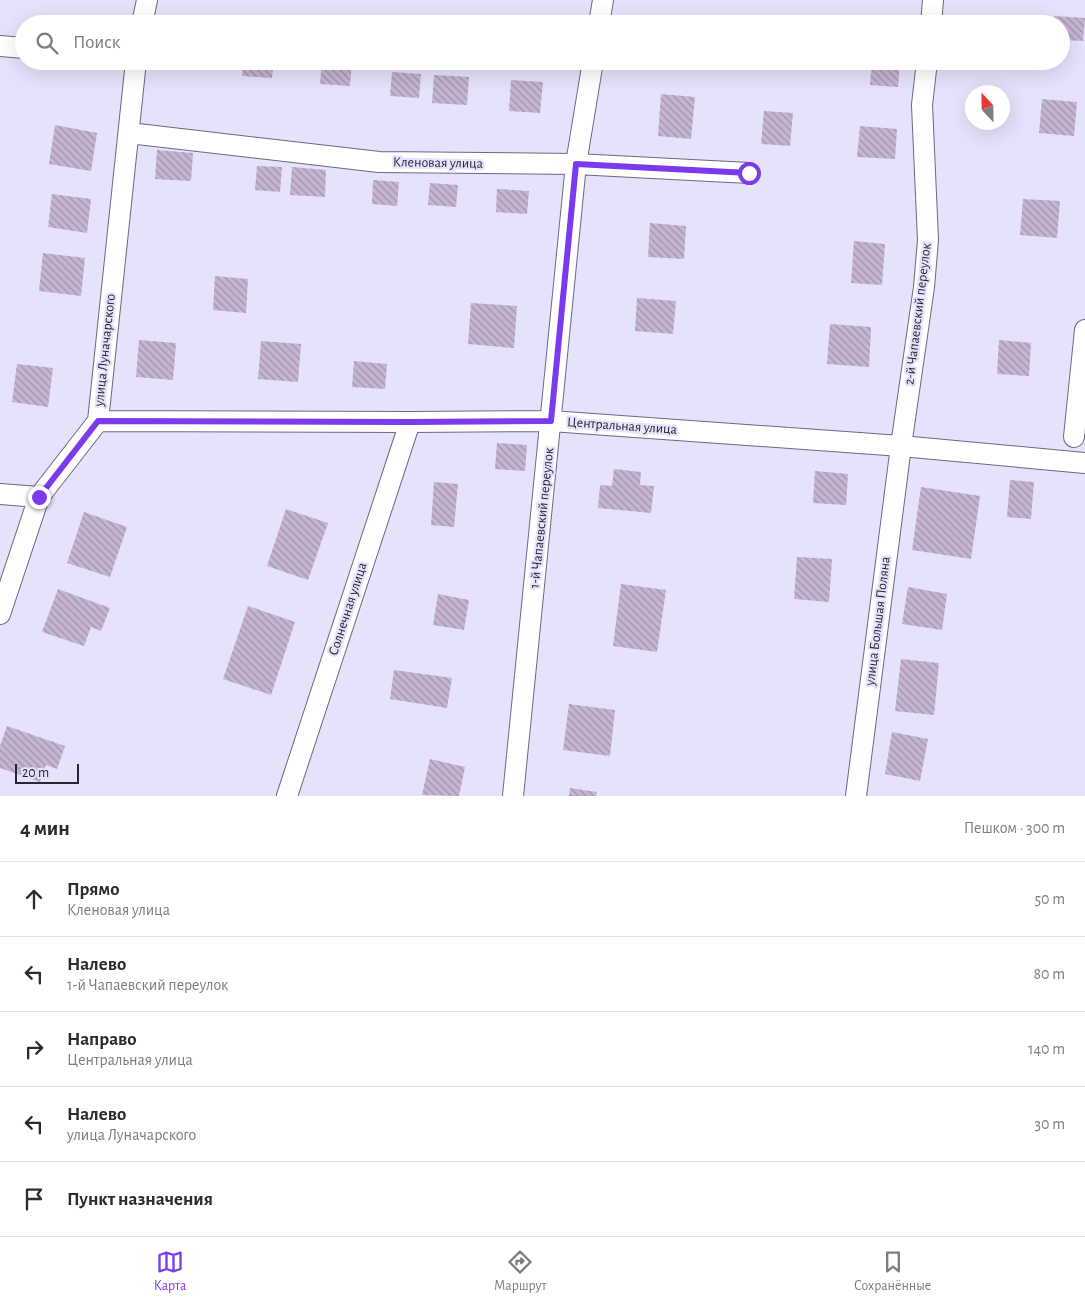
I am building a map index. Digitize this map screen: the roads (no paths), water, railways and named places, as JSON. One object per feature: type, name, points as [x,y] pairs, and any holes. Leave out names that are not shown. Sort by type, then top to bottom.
[{"type":"street","points":[[144,15],[147,0]]},
{"type":"street","points":[[600,15],[603,0]]},
{"type":"street","points":[[932,15],[933,0]]},
{"type":"street","points":[[0,46],[15,47]]},
{"type":"street","name":"улица Луначарского","points":[[0,614],[39,497],[98,421],[135,70]]},
{"type":"street","name":"1-й Чапаевский переулок","points":[[513,796],[576,164],[592,70]]},
{"type":"street","name":"2-й Чапаевский переулок","points":[[901,446],[924,287],[928,240],[922,105],[925,70]]},
{"type":"street","name":"Кленовая улица","points":[[129,133],[378,162],[576,164],[749,173]]},
{"type":"street","points":[[1074,437],[1085,330]]},
{"type":"street","name":"Центральная улица","points":[[98,421],[551,421],[901,446],[1085,463]]},
{"type":"street","name":"Солнечная улица","points":[[287,796],[410,422]]},
{"type":"street","name":"улица Большая Поляна","points":[[856,796],[901,446]]},
{"type":"street","points":[[0,494],[39,497]]}]
